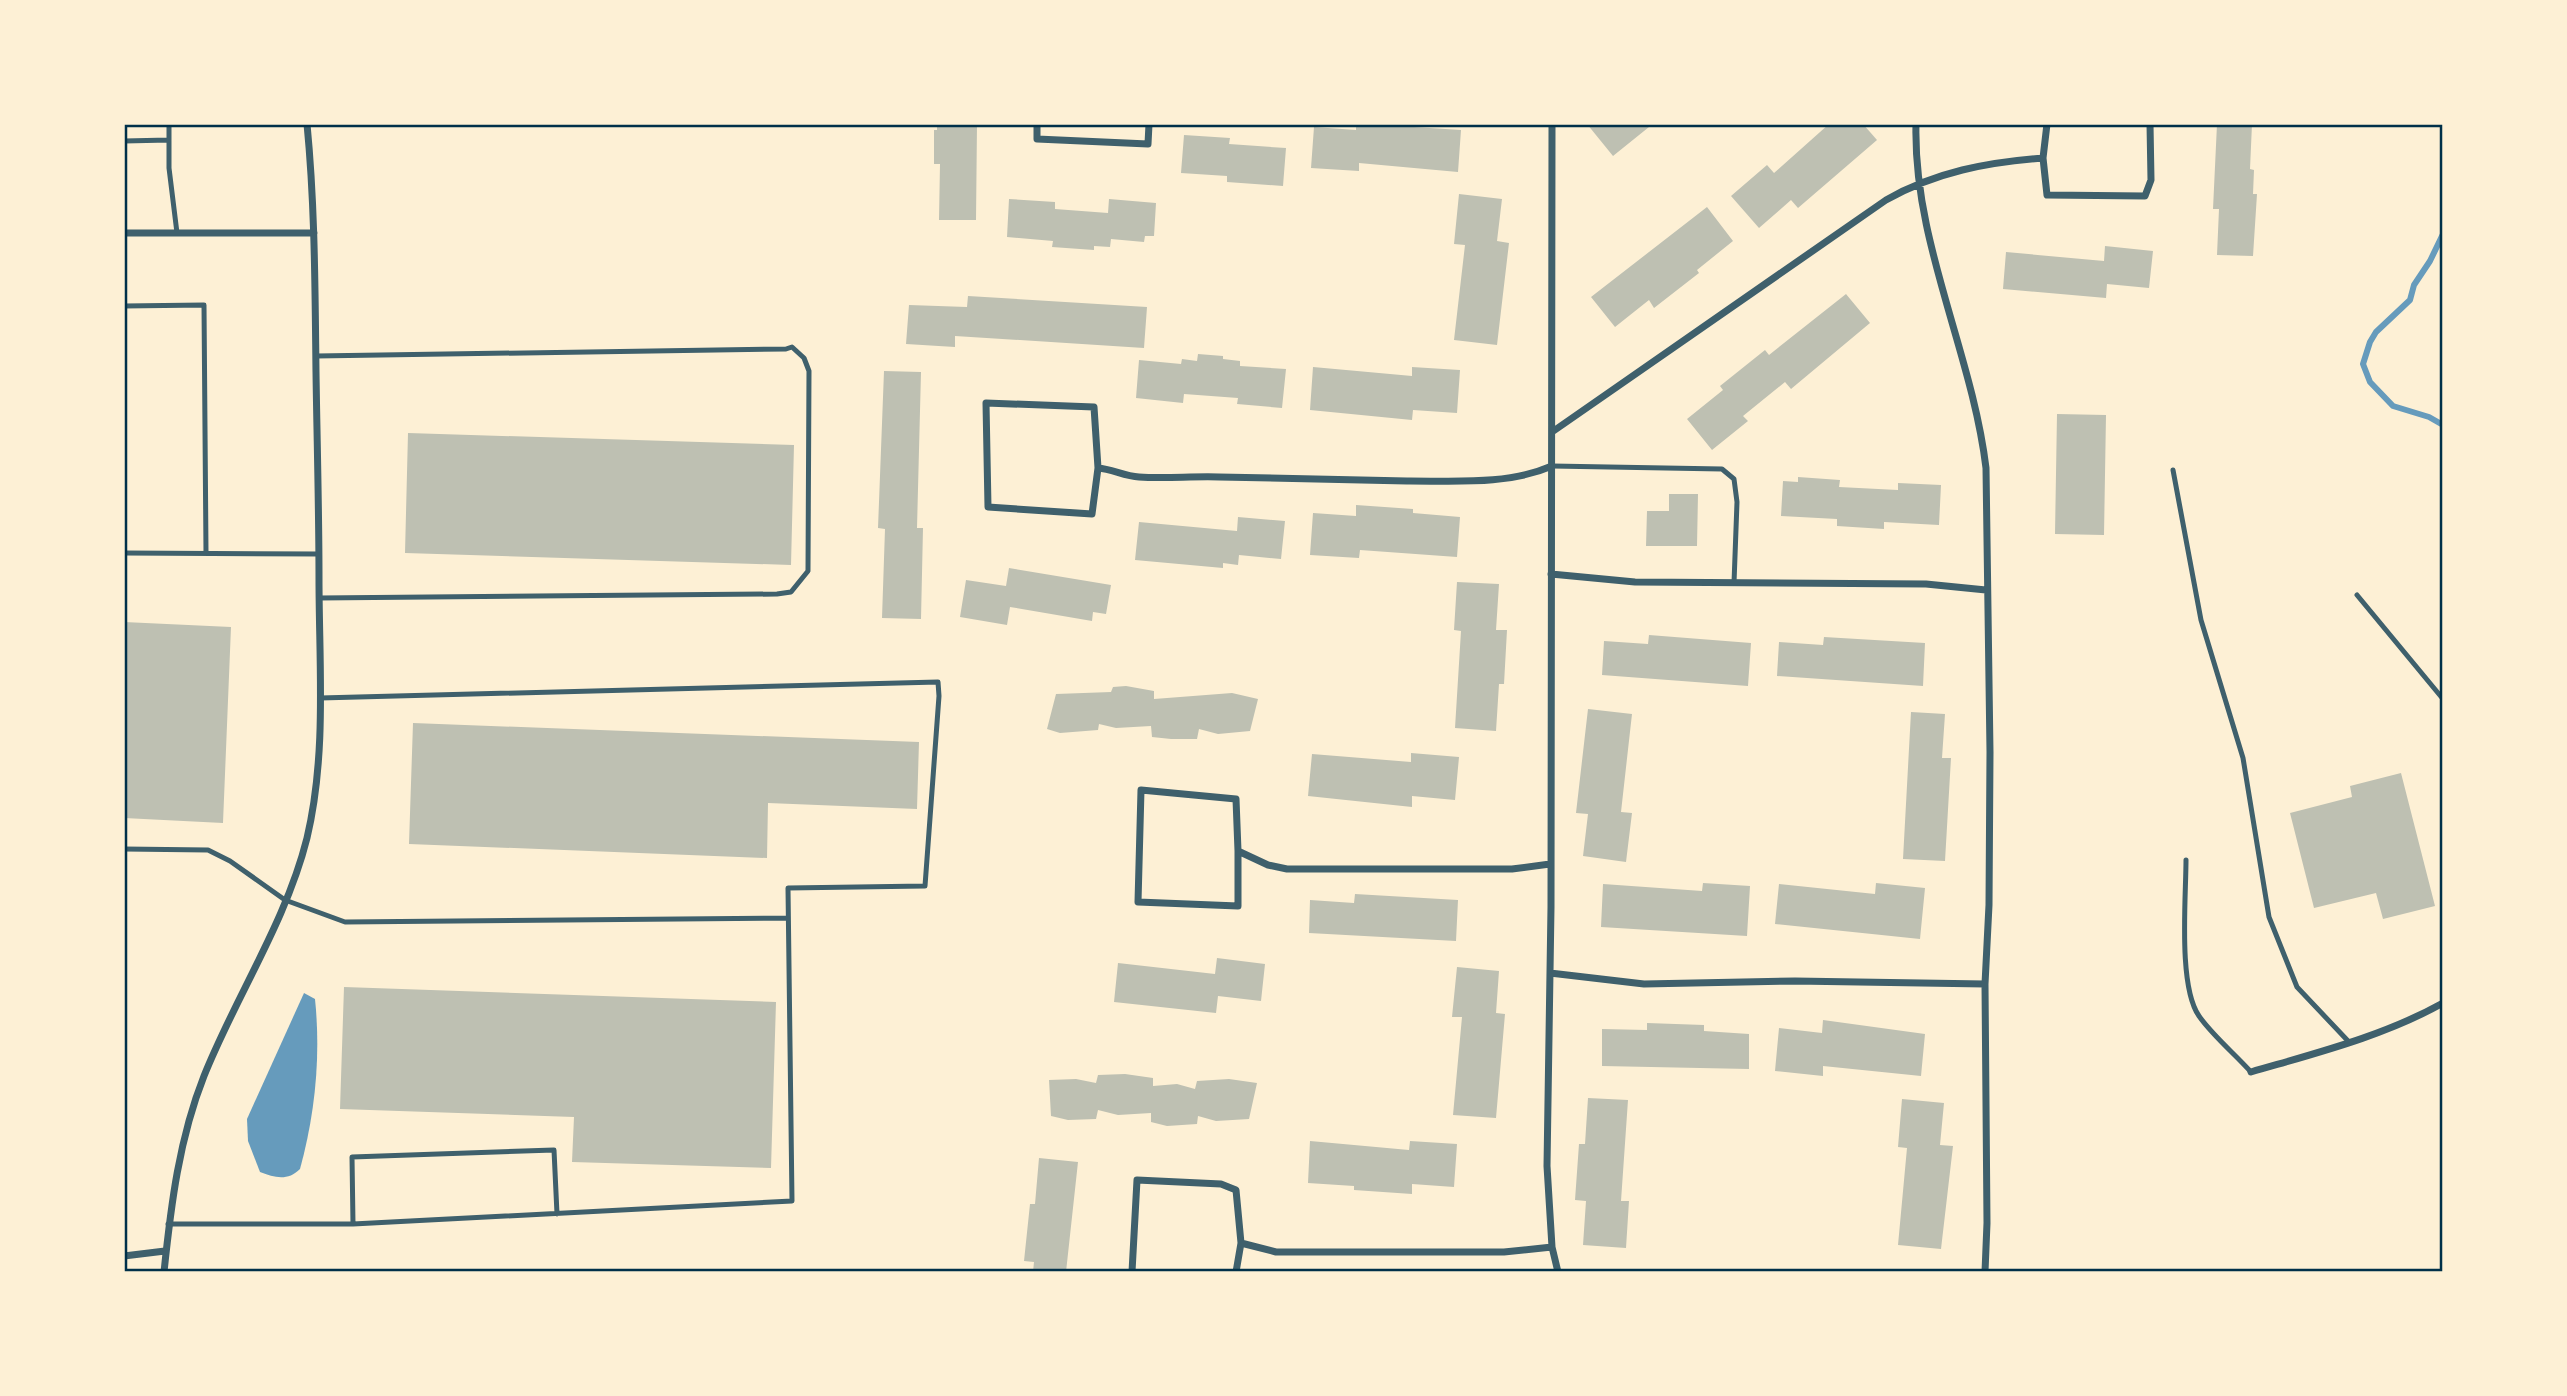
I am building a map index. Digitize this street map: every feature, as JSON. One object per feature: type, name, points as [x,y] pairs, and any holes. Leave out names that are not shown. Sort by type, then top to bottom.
[{"type":"street","points":[[165,1271],[168,1224],[182,1144],[203,1079],[285,900],[300,860],[316,795],[319,554],[314,233],[307,124]]},
{"type":"street","points":[[1037,124],[1037,139],[1148,144],[1149,124]]},
{"type":"street","points":[[1552,124],[1547,1166],[1552,1247],[1558,1272]]},
{"type":"street","points":[[1916,124],[1919,183],[1936,263],[1964,361],[1983,446],[1990,752],[1985,984],[1985,1272]]},
{"type":"street","points":[[2048,124],[2043,158],[2048,195],[2145,197],[2151,180],[2150,124]]},
{"type":"street","points":[[1552,432],[1886,200],[1919,183],[1950,172],[2043,158]]},
{"type":"street","points":[[124,233],[314,233]]},
{"type":"street","points":[[986,403],[1094,407],[1098,468],[1092,514],[988,507],[986,403]]},
{"type":"street","points":[[1098,468],[1124,476],[1154,478],[1184,476],[1433,481],[1516,477],[1552,466]]},
{"type":"street","points":[[1551,574],[1635,582],[1926,584],[1986,590]]},
{"type":"street","points":[[1141,790],[1236,799],[1238,851],[1238,906],[1138,902],[1141,790]]},
{"type":"street","points":[[1238,851],[1268,865],[1287,869],[1512,869],[1550,864]]},
{"type":"street","points":[[1550,973],[1644,984],[1795,981],[1985,984]]},
{"type":"street","points":[[2251,1072],[2349,1042],[2443,1003]]},
{"type":"street","points":[[1132,1272],[1137,1180],[1221,1184],[1236,1190],[1241,1242],[1236,1272]]},
{"type":"street","points":[[1241,1242],[1276,1252],[1295,1253],[1504,1252],[1552,1247]]},
{"type":"street","points":[[124,1256],[165,1251]]},
{"type":"lane","points":[[169,124],[169,168],[177,233]]},
{"type":"lane","points":[[124,141],[169,140]]},
{"type":"lane","points":[[124,306],[204,305],[206,553]]},
{"type":"lane","points":[[316,356],[792,347],[804,358],[809,371],[808,571],[791,592],[319,598]]},
{"type":"lane","points":[[1552,466],[1722,469],[1734,479],[1737,502],[1734,583]]},
{"type":"lane","points":[[2173,470],[2201,620],[2243,758],[2269,917],[2297,987],[2349,1042]]},
{"type":"lane","points":[[124,552],[319,554]]},
{"type":"lane","points":[[2357,595],[2443,699]]},
{"type":"lane","points":[[168,1224],[353,1224],[792,1201],[788,888],[925,886],[938,682],[319,698]]},
{"type":"lane","points":[[124,849],[208,849],[230,861],[285,900],[345,922],[788,918]]},
{"type":"lane","points":[[2186,860],[2186,960],[2190,992],[2198,1015],[2251,1072]]},
{"type":"lane","points":[[353,1224],[352,1157],[554,1150],[556,1214]]},
{"type":"water","points":[[304,993],[315,999],[317,1021],[317,1064],[310,1127],[300,1169],[286,1177],[276,1177],[260,1172],[248,1141],[247,1119]]},
{"type":"building","points":[[937,124],[977,124],[976,220],[939,220],[940,164],[934,164],[934,130],[937,130]]},
{"type":"building","points":[[1356,124],[1414,124],[1414,127],[1461,130],[1458,172],[1359,163],[1359,171],[1311,168],[1314,127],[1356,130]]},
{"type":"building","points":[[1587,124],[1646,124],[1649,127],[1613,156]]},
{"type":"building","points":[[1829,124],[1863,124],[1877,140],[1798,208],[1791,200],[1759,228],[1731,196],[1767,165],[1774,173]]},
{"type":"building","points":[[2217,124],[2252,124],[2250,169],[2254,170],[2253,194],[2257,194],[2253,256],[2217,255],[2219,209],[2213,209]]},
{"type":"building","points":[[1184,135],[1230,138],[1229,144],[1286,148],[1283,186],[1227,182],[1227,176],[1181,173]]},
{"type":"building","points":[[1459,194],[1502,199],[1497,241],[1509,243],[1497,345],[1454,340],[1465,245],[1454,244]]},
{"type":"building","points":[[1009,199],[1055,202],[1055,209],[1108,213],[1109,199],[1156,203],[1154,236],[1145,236],[1144,242],[1111,239],[1110,247],[1094,246],[1094,250],[1052,247],[1053,241],[1007,237]]},
{"type":"building","points":[[1707,207],[1733,241],[1697,270],[1699,273],[1654,308],[1649,300],[1615,327],[1591,297]]},
{"type":"building","points":[[2105,246],[2153,251],[2149,288],[2107,284],[2106,298],[2003,289],[2006,252],[2104,261]]},
{"type":"building","points":[[1846,294],[1870,323],[1791,389],[1785,382],[1743,416],[1748,421],[1712,450],[1687,419],[1723,390],[1720,386],[1765,350],[1769,355]]},
{"type":"building","points":[[968,296],[1147,307],[1144,348],[955,336],[955,347],[906,344],[909,305],[967,307]]},
{"type":"building","points":[[1198,354],[1223,356],[1223,359],[1240,361],[1240,366],[1286,369],[1282,408],[1237,404],[1238,398],[1184,394],[1183,403],[1136,398],[1139,360],[1181,364],[1182,359],[1197,361]]},
{"type":"building","points":[[1313,367],[1412,376],[1412,367],[1460,370],[1457,413],[1413,410],[1412,420],[1310,410]]},
{"type":"building","points":[[884,371],[921,372],[917,528],[923,528],[921,619],[882,618],[885,529],[878,528]]},
{"type":"building","points":[[2057,414],[2106,415],[2104,535],[2055,534]]},
{"type":"building","points":[[408,433],[794,445],[791,565],[405,553]]},
{"type":"building","points":[[1798,477],[1840,480],[1839,487],[1898,490],[1898,483],[1941,485],[1939,525],[1884,522],[1884,529],[1837,526],[1837,519],[1781,516],[1783,481],[1798,482]]},
{"type":"building","points":[[1669,494],[1698,494],[1697,546],[1646,546],[1647,511],[1669,511]]},
{"type":"building","points":[[1356,505],[1413,509],[1413,513],[1460,517],[1457,557],[1360,550],[1359,558],[1310,555],[1313,513],[1356,516]]},
{"type":"building","points":[[1238,517],[1285,521],[1281,559],[1239,555],[1238,565],[1223,563],[1223,568],[1135,560],[1139,522],[1237,531]]},
{"type":"building","points":[[1009,568],[1111,585],[1106,614],[1093,612],[1092,621],[1010,607],[1007,625],[960,617],[966,580],[1006,586]]},
{"type":"building","points":[[1457,582],[1499,584],[1496,630],[1507,630],[1504,684],[1499,684],[1496,731],[1455,728],[1461,631],[1454,630]]},
{"type":"building","points":[[124,622],[231,627],[223,823],[124,818]]},
{"type":"building","points":[[1649,635],[1751,643],[1748,686],[1602,675],[1604,641],[1648,644]]},
{"type":"building","points":[[1824,637],[1925,643],[1923,686],[1777,676],[1779,642],[1823,645]]},
{"type":"building","points":[[1126,686],[1154,691],[1154,699],[1232,693],[1258,699],[1250,731],[1218,734],[1199,729],[1197,739],[1152,737],[1151,726],[1116,728],[1099,724],[1098,730],[1060,733],[1047,729],[1056,694],[1111,692],[1113,687]]},
{"type":"building","points":[[1588,709],[1632,714],[1621,812],[1632,813],[1626,862],[1583,856],[1588,814],[1576,813]]},
{"type":"building","points":[[1911,712],[1945,714],[1942,758],[1951,758],[1945,861],[1903,859]]},
{"type":"building","points":[[413,723],[919,742],[917,809],[768,803],[767,858],[409,844]]},
{"type":"building","points":[[1411,753],[1459,757],[1455,800],[1412,796],[1412,807],[1308,796],[1312,754],[1411,762]]},
{"type":"building","points":[[2401,773],[2435,906],[2383,919],[2376,893],[2314,908],[2290,813],[2352,797],[2350,786]]},
{"type":"building","points":[[1703,883],[1750,886],[1747,936],[1601,927],[1603,884],[1702,891]]},
{"type":"building","points":[[1876,883],[1925,888],[1920,939],[1775,924],[1779,884],[1875,894]]},
{"type":"building","points":[[1355,894],[1458,900],[1456,941],[1309,933],[1310,900],[1354,903]]},
{"type":"building","points":[[1217,958],[1265,964],[1261,1001],[1218,996],[1216,1013],[1114,1002],[1118,963],[1215,974]]},
{"type":"building","points":[[1457,967],[1499,971],[1496,1013],[1505,1014],[1496,1118],[1453,1115],[1462,1017],[1452,1017]]},
{"type":"building","points":[[344,987],[776,1002],[771,1168],[572,1162],[574,1117],[340,1109]]},
{"type":"building","points":[[1823,1020],[1925,1034],[1921,1076],[1823,1066],[1823,1076],[1775,1071],[1779,1028],[1822,1033]]},
{"type":"building","points":[[1647,1023],[1704,1025],[1704,1031],[1749,1034],[1749,1069],[1602,1066],[1602,1029],[1647,1030]]},
{"type":"building","points":[[1125,1074],[1153,1078],[1153,1086],[1177,1084],[1195,1089],[1197,1081],[1229,1079],[1257,1083],[1249,1119],[1216,1121],[1198,1116],[1197,1124],[1167,1126],[1151,1122],[1151,1113],[1118,1115],[1098,1110],[1096,1119],[1068,1120],[1051,1116],[1049,1080],[1076,1079],[1096,1083],[1098,1075]]},
{"type":"building","points":[[1588,1098],[1628,1100],[1621,1201],[1629,1201],[1626,1248],[1583,1245],[1586,1201],[1575,1200],[1579,1144],[1585,1144]]},
{"type":"building","points":[[1902,1099],[1944,1103],[1940,1145],[1953,1146],[1941,1249],[1898,1245],[1907,1148],[1898,1147]]},
{"type":"building","points":[[1310,1141],[1409,1150],[1410,1141],[1457,1144],[1454,1187],[1412,1184],[1412,1194],[1354,1190],[1354,1186],[1308,1183]]},
{"type":"building","points":[[1039,1158],[1078,1162],[1066,1272],[1033,1272],[1034,1262],[1024,1261],[1030,1204],[1035,1204]]},
{"type":"waterway","points":[[2443,234],[2414,285],[2410,300],[2376,332],[2363,364],[2370,382],[2393,406],[2429,417],[2443,425]]}]
